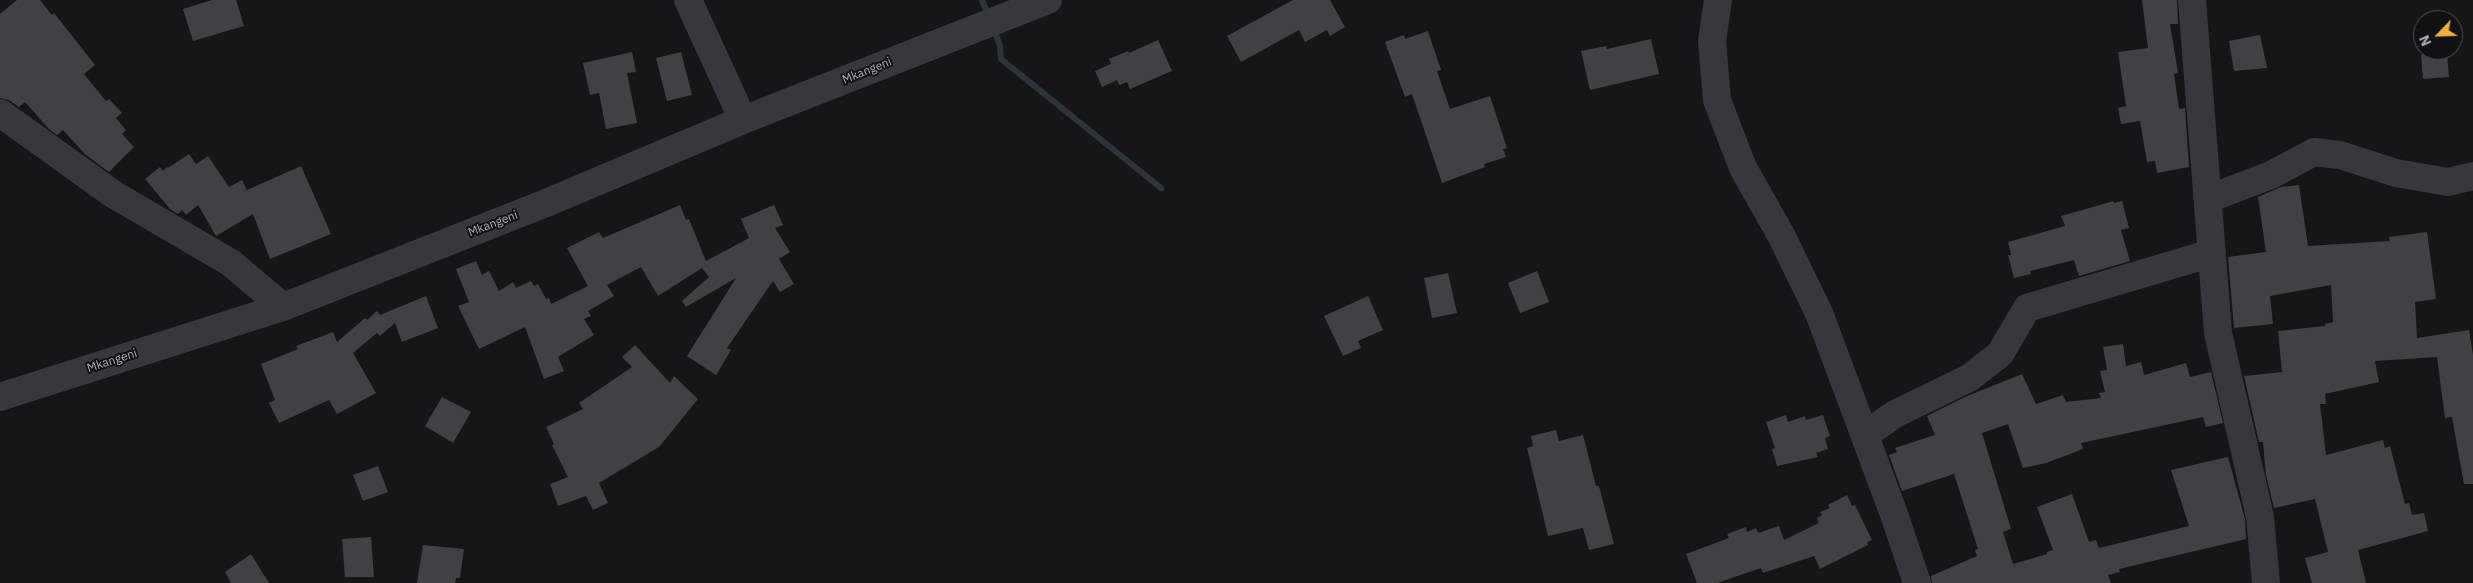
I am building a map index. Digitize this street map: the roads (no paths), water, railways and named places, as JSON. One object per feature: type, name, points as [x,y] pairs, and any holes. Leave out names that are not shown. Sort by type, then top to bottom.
[{"type":"street","points":[[688,0],[743,120]]},
{"type":"street","name":"Mkangeni","points":[[0,397],[283,307],[546,203],[743,120],[1048,0]]},
{"type":"street","points":[[1718,0],[1712,41],[1717,100],[1743,168],[1781,235],[1819,313],[1917,583]]},
{"type":"street","points":[[2192,0],[2218,333],[2260,517],[2266,583]]},
{"type":"street","points":[[0,113],[113,194],[231,263],[283,307]]},
{"type":"street","points":[[2208,199],[2271,175],[2314,152],[2340,154],[2396,173],[2448,182],[2473,176]]},
{"type":"street","points":[[1865,436],[1895,414],[1969,378],[2000,354],[2027,308],[2212,252]]},
{"type":"waterway","points":[[982,0],[989,17]]},
{"type":"waterway","points":[[994,29],[1000,46],[1001,59],[1161,188]]}]
